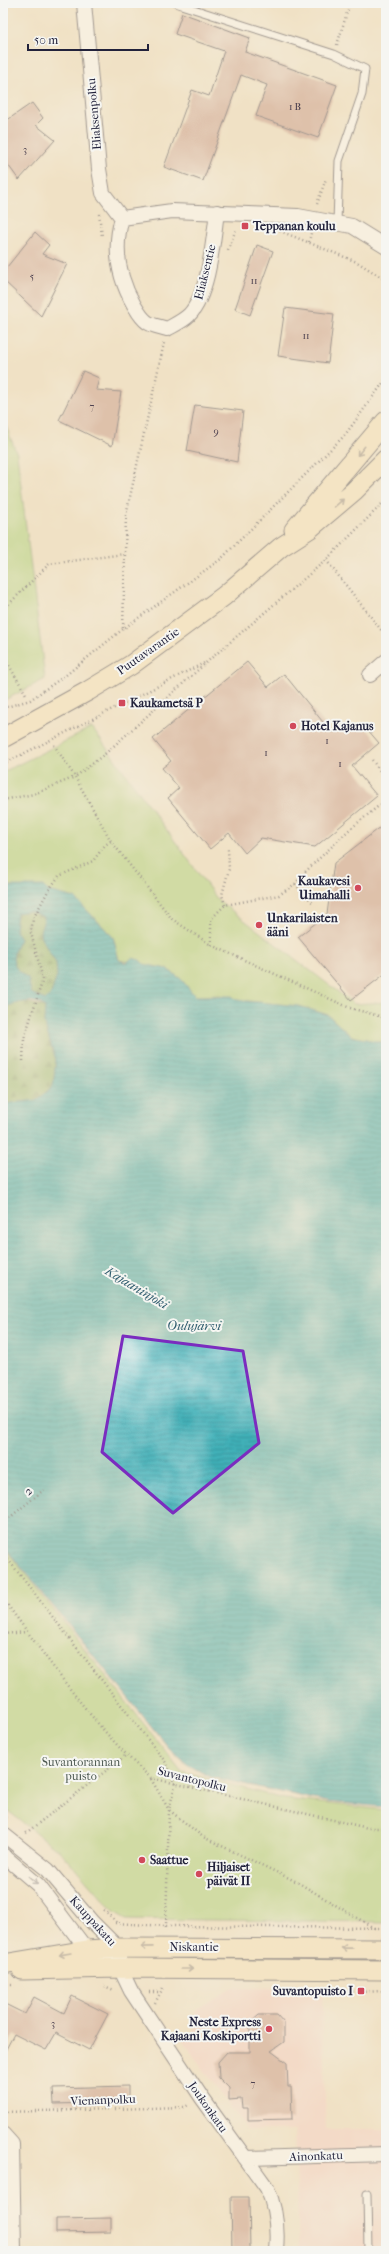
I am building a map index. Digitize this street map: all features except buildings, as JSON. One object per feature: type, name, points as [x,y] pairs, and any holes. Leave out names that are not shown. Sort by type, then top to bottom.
[{"type":"street","name":"Eliaksenpolku","points":[[84,3],[99,169],[103,193],[122,218]]},
{"type":"street","points":[[168,329],[147,323],[138,312],[124,288],[117,261],[119,230],[122,218],[172,211],[298,216],[352,226],[386,247]]},
{"type":"street","name":"Eliaksentie","points":[[168,329],[188,317],[198,303],[217,212]]},
{"type":"street","name":"Puutavarantie","points":[[281,547],[386,421]]},
{"type":"street","name":"Puutavarantie","points":[[3,738],[88,691],[131,664],[224,596],[281,547],[310,529],[354,491],[386,459]]},
{"type":"street","points":[[370,674],[386,661]]},
{"type":"street","name":"Kauppakatu","points":[[3,1834],[48,1870],[92,1922],[118,1948],[120,1968]]},
{"type":"street","name":"Kauppakatu","points":[[3,1855],[38,1885],[87,1950],[120,1968]]},
{"type":"street","name":"Niskantie","points":[[3,1964],[87,1950],[118,1948],[386,1949]]},
{"type":"street","name":"Niskantie","points":[[3,1970],[120,1968],[386,1970]]},
{"type":"street","name":"Joukonkatu","points":[[120,1968],[131,1991],[202,2098],[267,2188],[274,2202],[276,2217],[276,2251]]},
{"type":"street","points":[[8,2139],[14,2251]]},
{"type":"street","name":"Ainonkatu","points":[[245,2158],[386,2154]]},
{"type":"lane","points":[[178,4],[334,54],[365,69],[362,94],[339,161],[337,223]]},
{"type":"lane","points":[[367,2194],[368,2251]]},
{"type":"path","points":[[334,54],[350,3]]},
{"type":"path","points":[[215,226],[237,226]]},
{"type":"path","points":[[278,231],[357,262],[386,280]]},
{"type":"path","points":[[123,629],[126,515],[168,329]]},
{"type":"path","points":[[3,708],[30,700],[66,676],[123,629],[221,558],[345,435],[386,379]]},
{"type":"path","points":[[3,800],[34,794],[75,778],[106,753],[208,661],[326,560],[386,500]]},
{"type":"path","points":[[3,610],[49,564],[124,554]]},
{"type":"path","points":[[326,560],[386,636]]},
{"type":"path","points":[[3,655],[27,696]]},
{"type":"path","points":[[3,764],[208,661]]},
{"type":"path","points":[[54,745],[112,841],[172,919],[211,945],[350,1008],[386,1018]]},
{"type":"path","points":[[372,760],[386,779]]},
{"type":"path","points":[[211,945],[211,919],[225,905],[279,896],[295,884],[304,873],[349,830],[386,800]]},
{"type":"path","points":[[23,1061],[24,1039],[32,1009],[43,979],[31,933],[33,919],[48,891],[59,876],[93,861],[105,845],[112,841]]},
{"type":"path","points":[[225,905],[222,896],[229,869],[228,849]]},
{"type":"path","points":[[295,884],[313,904]]},
{"type":"path","name":"2","points":[[3,1523],[46,1488]]},
{"type":"path","points":[[3,1553],[167,1764],[175,1785],[169,1810],[166,1926],[386,1928]]},
{"type":"path","name":"Suvantopolku","points":[[3,1600],[125,1756],[151,1778],[175,1785],[368,1828],[386,1828]]},
{"type":"path","points":[[3,1634],[28,1632]]},
{"type":"path","points":[[26,1833],[125,1756]]},
{"type":"path","points":[[151,1778],[169,1810],[203,1837],[297,1882],[374,1928]]},
{"type":"path","name":"Vienanpolku","points":[[3,2112],[185,2107],[202,2098]]},
{"type":"highlighted area","points":[[123,1336],[243,1351],[259,1443],[173,1513],[102,1452]]},
{"type":"shaded area","points":[[232,1988],[309,1988],[322,1995],[326,2129],[386,2129],[386,2251],[299,2251],[295,2130],[247,2130],[181,2038],[193,2036],[196,2010]]},
{"type":"green space","points":[[3,419],[17,454],[45,679],[3,701]]},
{"type":"green space","points":[[92,728],[218,900],[354,1004],[386,1002],[386,1043],[351,1036],[328,1015],[299,1006],[237,1000],[220,995],[195,996],[181,979],[167,969],[119,960],[113,937],[75,898],[48,891],[3,886],[3,772]]},
{"type":"green space","points":[[29,911],[42,916],[44,920],[40,932],[41,938],[56,963],[57,976],[51,994],[45,1000],[31,993],[28,978],[15,966],[13,956],[20,939],[15,929],[17,913]]},
{"type":"green space","points":[[22,1001],[45,1007],[44,1023],[56,1060],[53,1086],[37,1100],[4,1105],[3,1015],[5,1007]]},
{"type":"green space","name":"Suvantorannan puisto","points":[[3,1546],[182,1772],[284,1799],[386,1810],[386,1922],[126,1919],[114,1912],[62,1853],[3,1807]]},
{"type":"water","name":"Oulujärvi","points":[[3,886],[43,886],[48,891],[75,898],[113,937],[119,960],[126,963],[132,958],[140,960],[144,964],[167,969],[181,979],[195,996],[232,996],[237,1000],[299,1006],[328,1015],[351,1036],[386,1043],[386,1807],[328,1802],[210,1777],[187,1764],[169,1748],[3,1545],[3,1104],[37,1100],[53,1086],[56,1060],[44,1023],[45,1007],[36,1002],[25,1002],[5,1007],[3,1015]],"holes":[[[29,911],[42,916],[44,920],[40,932],[41,938],[56,963],[57,976],[51,994],[45,1000],[31,993],[28,978],[15,966],[13,956],[20,939],[15,929],[17,913]]]},
{"type":"place","name":"Teppanan koulu","points":[[245,226]]},
{"type":"place","name":"Kaukametsä P","points":[[122,703]]},
{"type":"place","name":"Hotel Kajanus","points":[[293,726]]},
{"type":"place","name":"Kaukavesi Uimahalli","points":[[358,888]]},
{"type":"place","name":"Unkarilaisten ääni","points":[[259,925]]},
{"type":"place","name":"Saattue","points":[[142,1860]]},
{"type":"place","name":"Hiljaiset päivät II","points":[[199,1874]]},
{"type":"place","name":"Suvantopuisto I","points":[[361,1991]]},
{"type":"place","name":"Neste Express Kajaani Koskiportti","points":[[269,2029]]},
{"type":"water label","name":"Kajaaninjoki","points":[[137,1287]]}]
